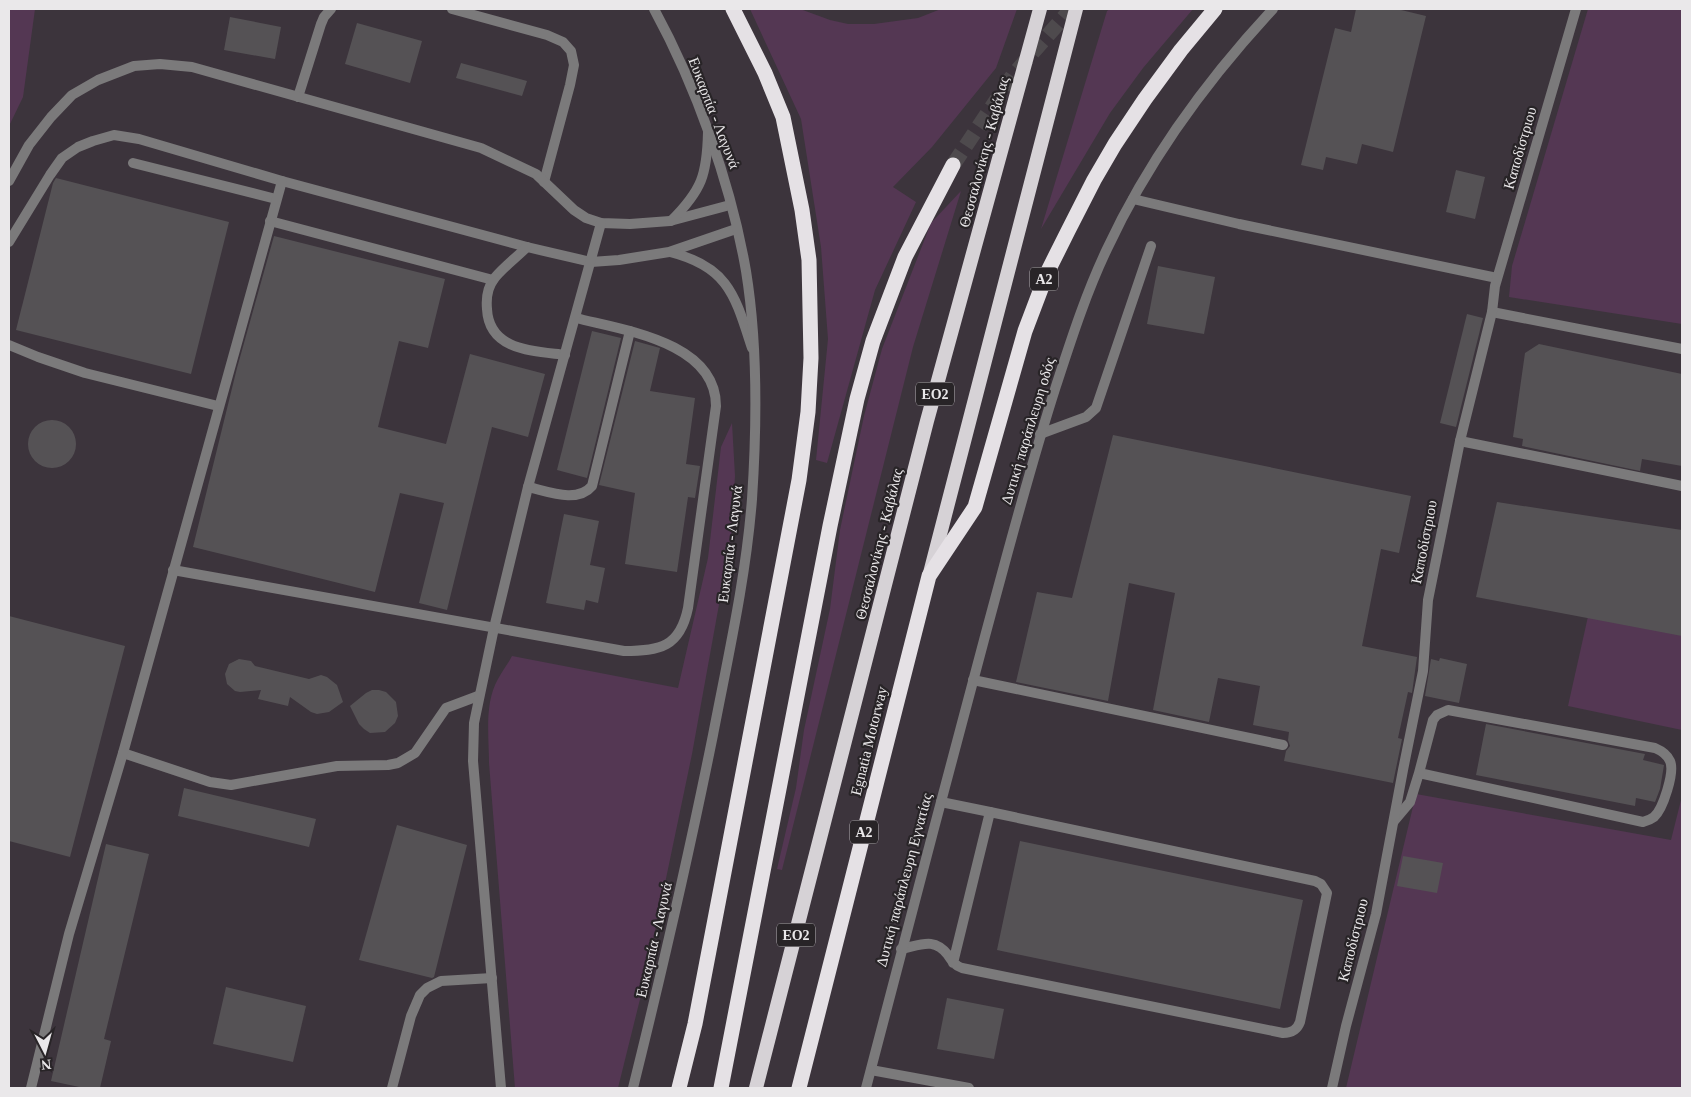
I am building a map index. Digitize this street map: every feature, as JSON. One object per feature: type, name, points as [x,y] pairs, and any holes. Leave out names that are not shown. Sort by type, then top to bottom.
[{"type":"highway","points":[[679,1088],[695,1024],[799,480],[808,412],[811,358],[809,260],[802,210],[782,117],[765,73],[733,9]]},
{"type":"highway","name":"Θεσσαλονίκης - Καβάλας","points":[[756,1088],[927,421],[1040,9]]},
{"type":"highway","name":"ΕΟ2","points":[[929,576],[1076,9]]},
{"type":"highway","name":"Α2","points":[[929,576],[975,507],[1025,331],[1047,273],[1068,231],[1094,180],[1140,106],[1181,50],[1215,9]]},
{"type":"highway","points":[[721,1088],[828,536],[857,399],[873,341],[905,257],[953,165]]},
{"type":"highway","name":"Egnatia Motorway","points":[[799,1088],[929,576]]},
{"type":"street","points":[[298,97],[321,24],[331,9]]},
{"type":"street","points":[[452,9],[547,34],[563,42],[571,52],[574,65],[570,85],[544,182]]},
{"type":"street","name":"Ευκαρπία - Λαγυνά","points":[[633,1088],[678,904],[735,627],[752,500],[755,430],[754,351],[748,290],[736,230],[708,131],[698,104],[654,9]]},
{"type":"street","name":"Δυτική παράπλευρη οδός","points":[[973,680],[1040,434],[1074,331],[1108,248],[1133,199],[1166,145],[1209,83],[1273,9]]},
{"type":"street","name":"Καποδίστριου","points":[[1332,1088],[1346,1026],[1376,914],[1423,672],[1428,600],[1460,441],[1492,312],[1494,286],[1576,9]]},
{"type":"street","points":[[9,181],[29,145],[51,117],[72,95],[98,80],[134,66],[160,64],[192,67],[481,148],[536,174],[574,210],[586,218],[601,223],[630,224],[670,221],[730,205]]},
{"type":"street","points":[[670,221],[688,204],[700,187],[706,167],[708,131]]},
{"type":"street","points":[[9,242],[62,158],[93,141],[114,136],[139,139],[282,181],[591,262],[619,260],[669,252],[736,230]]},
{"type":"street","points":[[133,163],[276,199]]},
{"type":"street","points":[[31,1088],[69,934],[123,753],[282,181]]},
{"type":"street","points":[[1133,199],[1239,224],[1497,278]]},
{"type":"street","points":[[270,221],[493,280]]},
{"type":"street","points":[[501,1088],[473,761],[474,723],[478,696],[528,487],[601,223]]},
{"type":"street","points":[[1040,434],[1086,417],[1096,408],[1151,246]]},
{"type":"street","points":[[528,247],[493,280],[486,299],[487,316],[494,331],[506,343],[521,349],[565,355]]},
{"type":"street","points":[[669,252],[686,256],[703,264],[715,272],[724,282],[740,311],[754,351]]},
{"type":"street","points":[[1492,312],[1682,349]]},
{"type":"street","points":[[173,570],[624,650],[645,651],[660,647],[674,640],[682,630],[688,608],[711,446],[716,395],[708,376],[691,358],[669,345],[630,331],[576,318]]},
{"type":"street","points":[[528,487],[576,496],[588,491],[592,486],[630,331]]},
{"type":"street","points":[[9,345],[85,374],[218,406]]},
{"type":"street","points":[[1460,441],[1682,486]]},
{"type":"street","points":[[973,680],[1282,745]]},
{"type":"street","name":"Δυτική παράπλευρη Εγνατίας","points":[[866,1088],[973,680]]},
{"type":"street","points":[[123,753],[210,782],[231,785],[337,766],[388,765],[398,763],[415,753],[446,708],[478,696]]},
{"type":"street","points":[[1394,821],[1410,802],[1433,720],[1437,715],[1448,710],[1655,748],[1666,754],[1671,766],[1671,777],[1658,811],[1654,816],[1642,822],[1419,773]]},
{"type":"street","points":[[901,949],[937,944],[953,963],[962,968],[1283,1033],[1294,1031],[1300,1022],[1327,899],[1327,893],[1320,884],[941,802]]},
{"type":"street","points":[[953,963],[990,812]]},
{"type":"street","points":[[392,1088],[411,1016],[420,995],[427,988],[441,981],[492,978]]},
{"type":"street","points":[[871,1070],[969,1088]]},
{"type":"shaded area","points":[[9,9],[1682,9],[1682,1088],[9,1088]]},
{"type":"shaded area","points":[[9,9],[35,9],[23,97],[9,126]]},
{"type":"shaded area","points":[[750,9],[800,9],[830,20],[848,24],[874,24],[918,18],[941,9],[1017,9],[996,68],[932,147],[893,187],[916,202],[875,290],[827,463],[816,460],[828,339],[821,247],[801,119]]},
{"type":"shaded area","points":[[1110,9],[1193,9],[1143,68],[1110,113],[1041,229],[1107,11]]},
{"type":"shaded area","points":[[1588,9],[1682,9],[1682,324],[1509,297],[1512,266]]},
{"type":"shaded area","points":[[961,191],[913,347],[782,870],[777,869],[796,788],[804,730],[830,609],[840,530],[864,416],[882,349],[931,223]]},
{"type":"shaded area","points":[[732,423],[735,476],[731,538],[692,754],[645,979],[618,1088],[515,1088],[489,763],[488,720],[494,689],[512,656],[678,688],[708,558],[721,447]]},
{"type":"shaded area","points":[[1589,612],[1682,628],[1682,730],[1568,706]]},
{"type":"shaded area","points":[[1416,794],[1671,840],[1682,796],[1682,1088],[1346,1088]]},
{"type":"building","points":[[1356,9],[1397,9],[1426,16],[1393,152],[1362,144],[1357,164],[1326,157],[1323,170],[1301,165],[1335,28],[1351,32]]},
{"type":"building","points":[[230,17],[281,27],[275,59],[224,50]]},
{"type":"building","points":[[357,23],[422,41],[410,83],[345,64]]},
{"type":"building","points":[[461,63],[527,81],[522,96],[456,78]]},
{"type":"building","points":[[1456,170],[1485,177],[1475,219],[1446,212]]},
{"type":"building","points":[[56,178],[229,222],[191,374],[16,330],[53,183]]},
{"type":"building","points":[[274,236],[445,279],[428,348],[399,341],[378,427],[446,444],[470,354],[545,374],[528,437],[492,427],[447,610],[419,603],[444,503],[400,493],[375,592],[193,547],[237,368]]},
{"type":"building","points":[[1158,266],[1215,277],[1204,334],[1147,324]]},
{"type":"building","points":[[1467,314],[1483,318],[1456,427],[1440,423]]},
{"type":"building","points":[[592,331],[621,338],[587,478],[557,470]]},
{"type":"building","points":[[635,341],[660,348],[650,391],[695,398],[686,464],[700,466],[695,498],[688,497],[677,572],[625,564],[635,493],[599,485]]},
{"type":"building","points":[[1539,344],[1682,374],[1682,466],[1642,459],[1640,471],[1522,446],[1523,439],[1513,437],[1525,353]]},
{"type":"building","points":[[47,420],[57,420],[69,427],[76,439],[76,449],[69,461],[57,468],[47,468],[39,464],[32,457],[28,449],[28,439],[32,431],[39,424]]},
{"type":"building","points":[[1113,435],[1411,496],[1399,553],[1381,549],[1362,646],[1417,657],[1412,693],[1408,692],[1398,738],[1402,739],[1393,783],[1284,761],[1286,751],[1290,746],[1288,740],[1289,732],[1253,725],[1260,686],[1218,678],[1209,722],[1153,710],[1175,593],[1129,583],[1108,701],[1016,682],[1037,592],[1072,598]]},
{"type":"building","points":[[1497,502],[1682,530],[1682,636],[1476,597]]},
{"type":"building","points":[[564,514],[599,521],[590,565],[605,568],[598,603],[586,600],[584,610],[546,603]]},
{"type":"building","points":[[9,616],[125,646],[70,857],[9,841]]},
{"type":"building","points":[[1440,658],[1467,664],[1459,703],[1425,696],[1431,659],[1439,661]]},
{"type":"building","points":[[239,659],[251,661],[255,666],[309,679],[321,675],[327,677],[337,685],[343,702],[329,712],[317,714],[311,712],[290,697],[288,706],[258,699],[261,690],[235,691],[227,684],[225,674],[229,664]]},
{"type":"building","points":[[372,690],[386,692],[396,702],[398,716],[395,723],[385,732],[370,733],[364,729],[359,724],[350,706]]},
{"type":"building","points":[[1486,724],[1645,754],[1643,760],[1664,765],[1660,789],[1655,802],[1636,798],[1635,806],[1476,775]]},
{"type":"building","points":[[184,788],[316,819],[309,847],[178,816]]},
{"type":"building","points":[[397,825],[467,845],[434,977],[432,978],[359,960]]},
{"type":"building","points":[[1020,841],[1303,900],[1280,1009],[997,950]]},
{"type":"building","points":[[106,844],[149,854],[104,1039],[111,1041],[100,1088],[84,1088],[51,1081]]},
{"type":"building","points":[[1403,856],[1443,863],[1437,893],[1397,886]]},
{"type":"building","points":[[226,987],[306,1006],[293,1062],[213,1044]]},
{"type":"building","points":[[947,998],[1004,1009],[994,1059],[937,1049]]},
{"type":"tunnel","points":[[953,165],[1013,75],[1071,9]]}]
